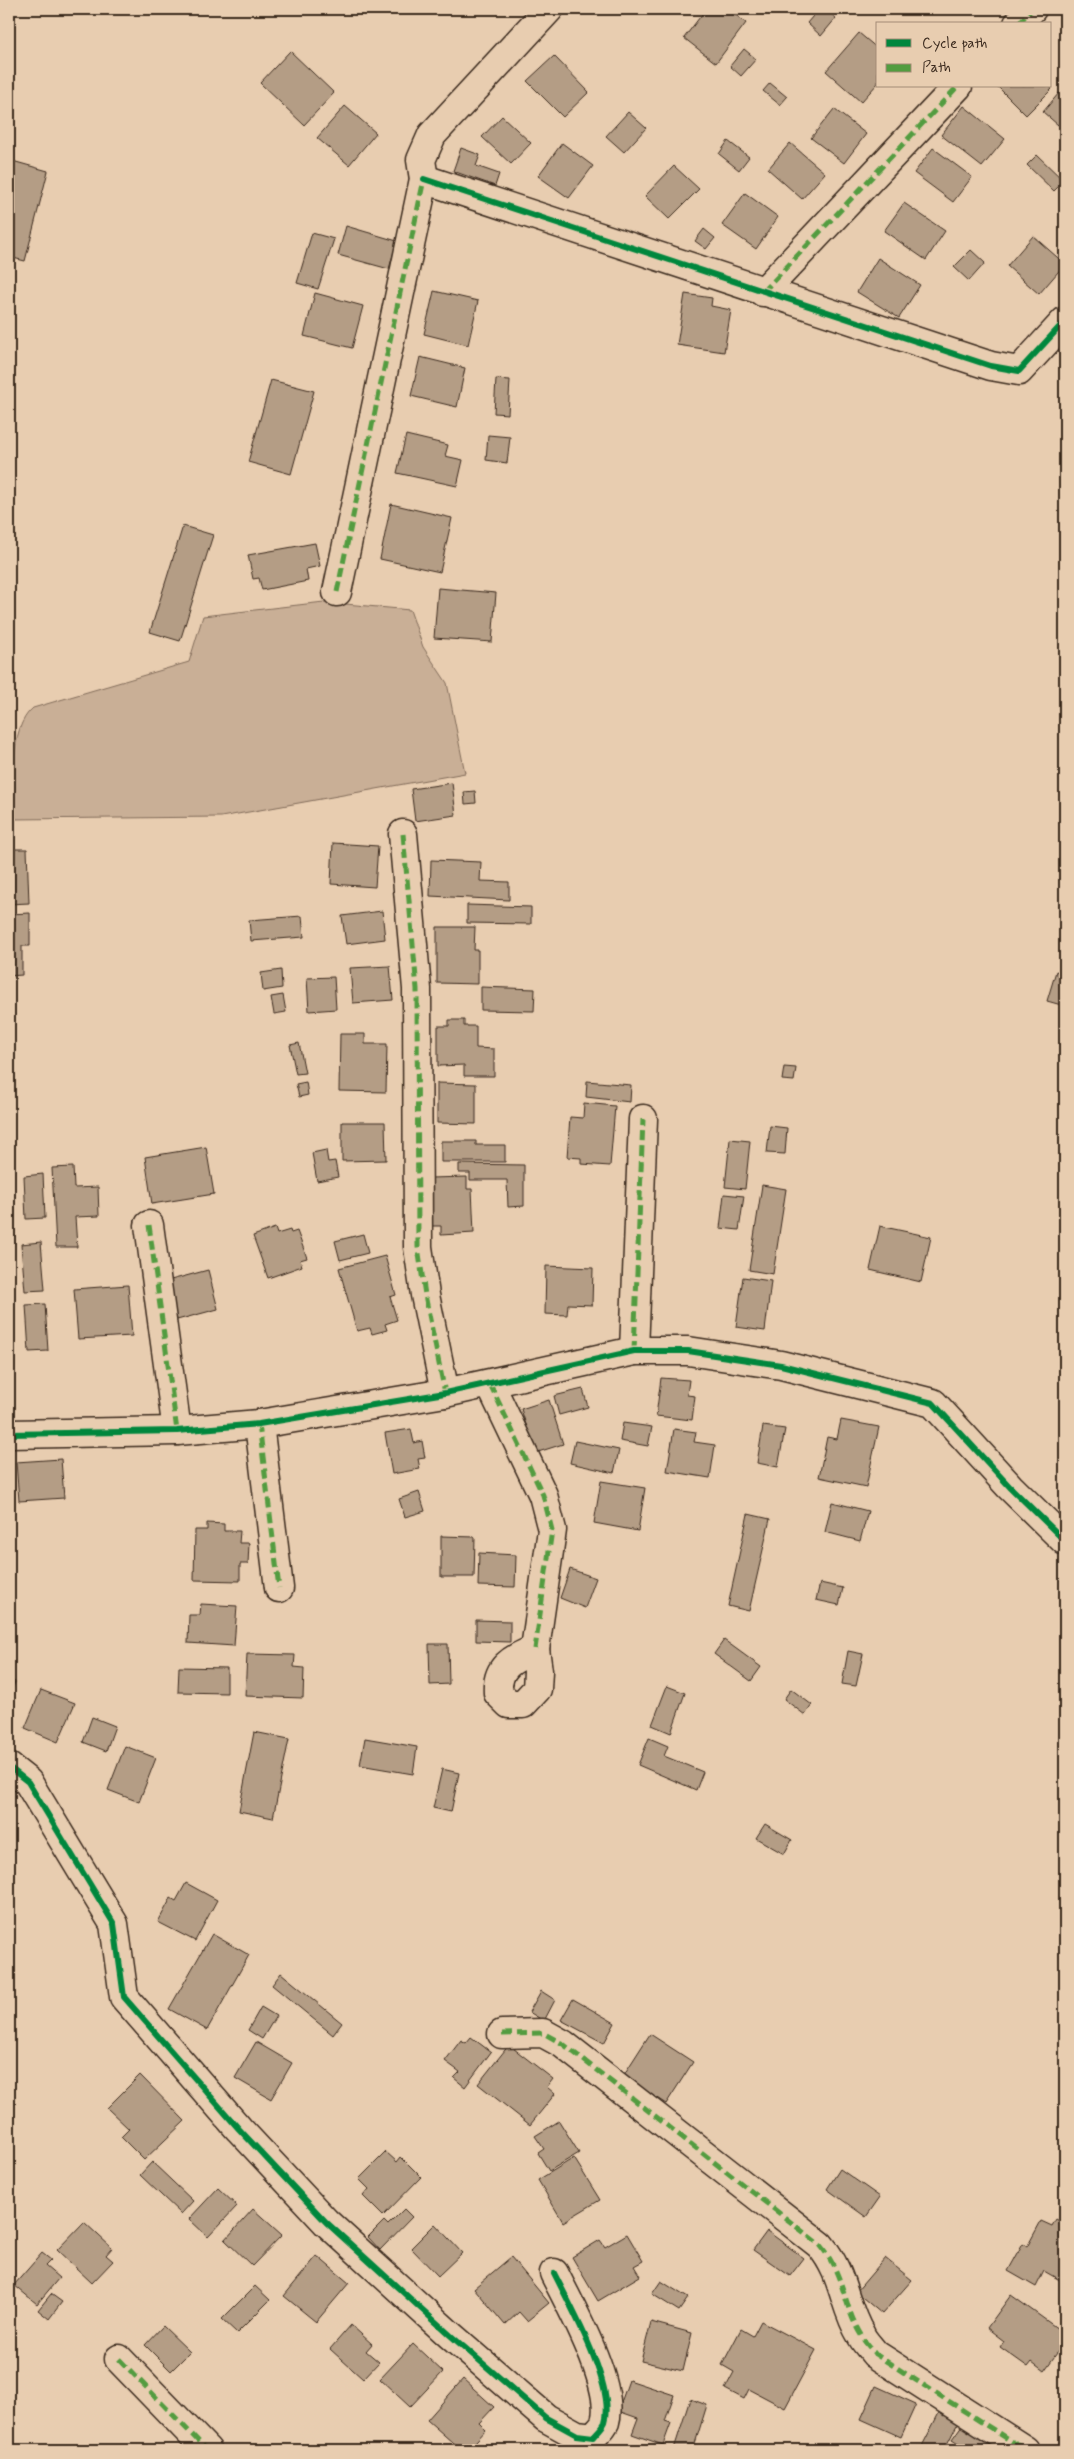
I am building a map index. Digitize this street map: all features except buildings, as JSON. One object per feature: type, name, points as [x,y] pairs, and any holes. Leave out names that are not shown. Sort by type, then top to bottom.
[{"type":"street","points":[[337,592],[424,179],[421,160],[432,135],[549,9]]},
{"type":"street","points":[[1020,22],[1032,9]]},
{"type":"street","points":[[763,292],[956,88]]},
{"type":"street","points":[[424,179],[991,366],[1019,371],[1065,321]]},
{"type":"street","points":[[403,834],[418,989],[418,1247],[425,1295],[445,1393]]},
{"type":"street","points":[[634,1351],[643,1118]]},
{"type":"street","points":[[149,1225],[177,1431]]},
{"type":"street","points":[[9,1434],[177,1431],[259,1424],[445,1393],[634,1351],[688,1351],[781,1365],[933,1403],[1010,1487],[1065,1541]]},
{"type":"street","points":[[490,1384],[543,1494],[552,1530],[535,1649]]},
{"type":"street","points":[[259,1424],[278,1588]]},
{"type":"street","points":[[9,1767],[28,1782],[114,1924],[124,1997],[239,2129],[326,2222],[450,2335],[546,2418],[577,2435],[593,2437],[604,2422],[606,2393],[583,2332],[554,2273]]},
{"type":"street","points":[[502,2034],[543,2033],[563,2044],[820,2245],[831,2258],[860,2335],[875,2354],[1025,2450]]},
{"type":"street","points":[[119,2359],[207,2450]]},
{"type":"shaded area","points":[[324,602],[410,610],[423,647],[447,683],[465,773],[221,817],[13,819],[13,776],[16,744],[19,729],[25,717],[33,708],[189,662],[203,616]]},
{"type":"marked path","points":[[1020,22],[1032,9]]},
{"type":"marked path","points":[[763,292],[956,88]]},
{"type":"marked path","points":[[337,592],[424,179]]},
{"type":"marked path","points":[[403,834],[417,989],[418,1247],[425,1295],[445,1393]]},
{"type":"marked path","points":[[634,1351],[643,1119]]},
{"type":"marked path","points":[[149,1225],[177,1431]]},
{"type":"marked path","points":[[490,1384],[543,1495],[552,1530],[535,1649]]},
{"type":"marked path","points":[[259,1424],[279,1588]]},
{"type":"marked path","points":[[502,2034],[543,2033],[563,2044],[820,2245],[828,2256],[839,2279],[855,2324],[875,2354],[1025,2450]]},
{"type":"marked path","points":[[119,2359],[207,2450]]},
{"type":"cycle path","points":[[424,179],[991,366],[1019,371],[1065,321]]},
{"type":"cycle path","points":[[9,1434],[177,1431],[259,1424],[445,1393],[634,1351],[688,1351],[781,1365],[933,1403],[1010,1487],[1065,1541]]},
{"type":"cycle path","points":[[9,1767],[28,1782],[114,1924],[124,1997],[239,2129],[326,2222],[450,2335],[546,2418],[577,2435],[593,2437],[605,2422],[607,2407],[604,2388],[590,2346],[554,2273]]}]
